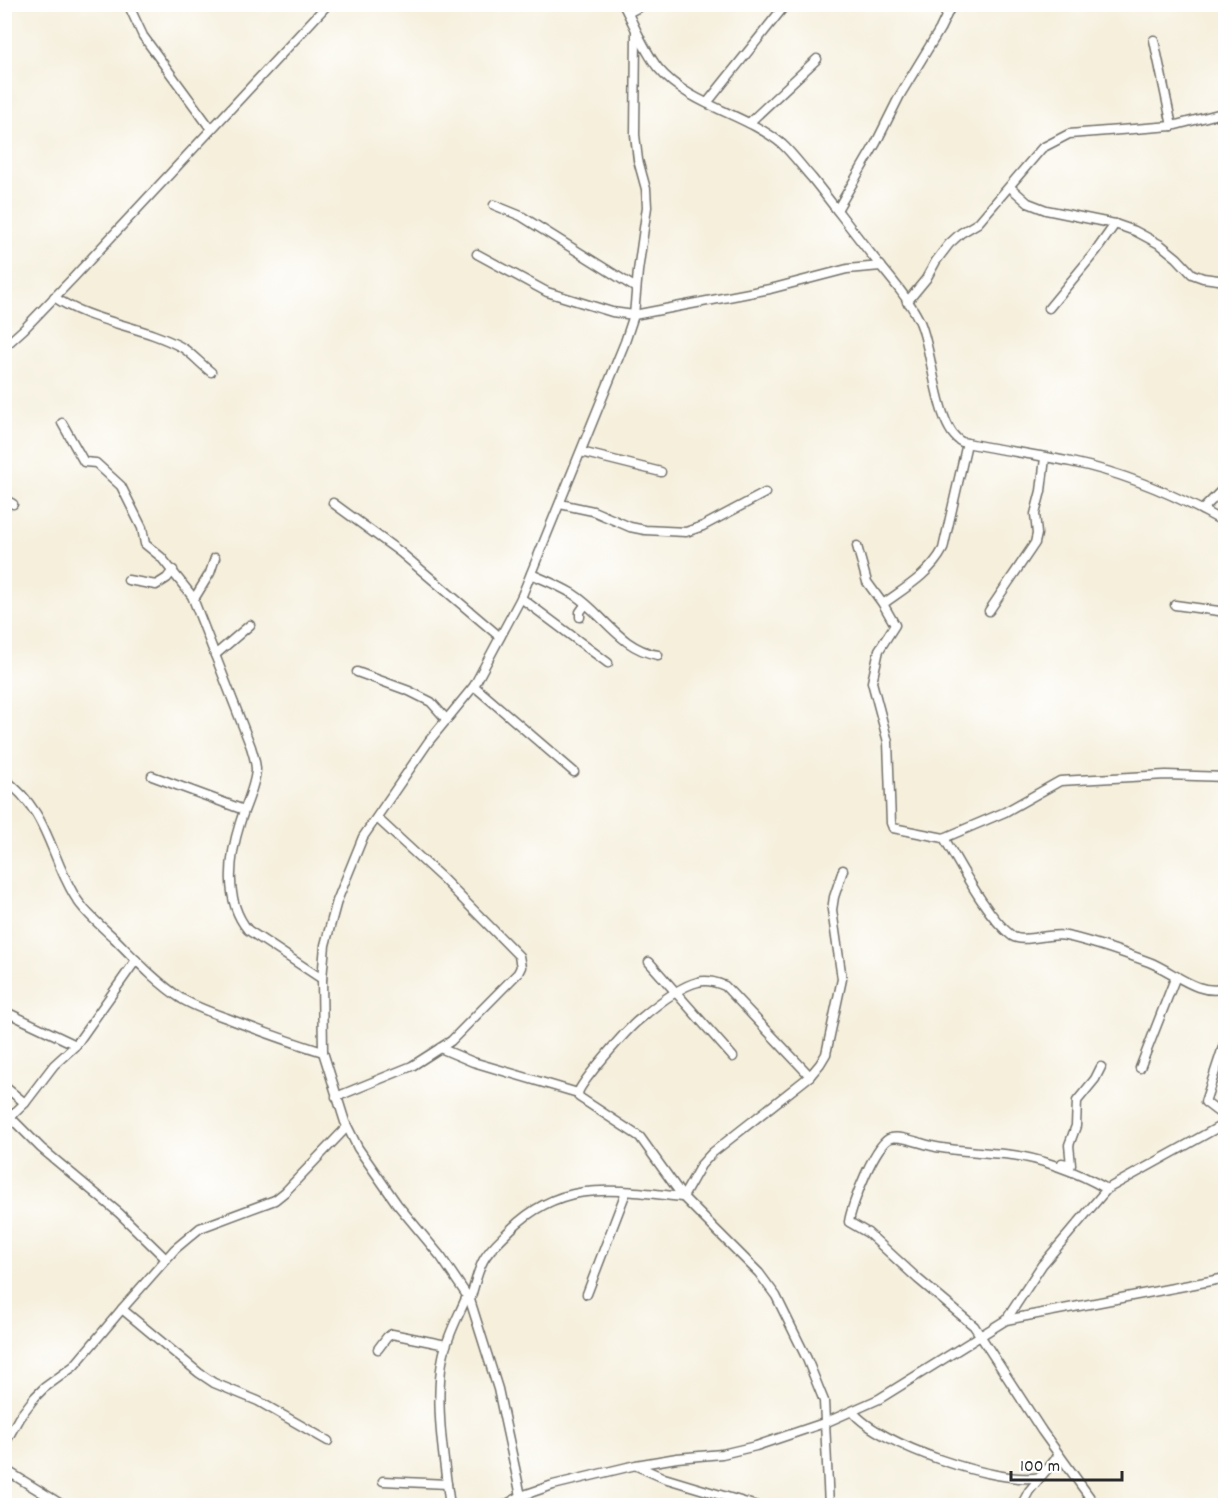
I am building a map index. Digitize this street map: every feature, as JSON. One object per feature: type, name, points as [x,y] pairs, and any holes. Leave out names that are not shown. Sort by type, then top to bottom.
[{"type":"street","points":[[128,4],[143,36],[211,129]]},
{"type":"street","points":[[4,347],[24,329],[328,4]]},
{"type":"street","points":[[645,4],[626,9],[636,32],[658,68],[668,78],[707,102],[771,136],[794,157],[907,302],[920,321],[946,423],[955,438],[967,443],[1071,462],[1111,473],[1158,490],[1226,523]]},
{"type":"street","points":[[707,102],[786,4]]},
{"type":"street","points":[[837,210],[952,4]]},
{"type":"street","points":[[521,1496],[498,1389],[468,1298],[441,1257],[397,1204],[358,1148],[347,1127],[323,1052],[322,979],[325,945],[337,901],[363,837],[429,741],[474,686],[521,597],[634,315],[647,207],[646,189],[634,135],[636,32]]},
{"type":"street","points":[[1154,40],[1172,126]]},
{"type":"street","points":[[749,123],[818,59]]},
{"type":"street","points":[[907,302],[926,279],[949,244],[961,233],[978,223],[1042,148],[1069,134],[1172,126],[1226,112]]},
{"type":"street","points":[[1010,187],[1028,203],[1046,210],[1115,224],[1134,231],[1161,245],[1192,274],[1226,281]]},
{"type":"street","points":[[494,205],[521,216],[636,288]]},
{"type":"street","points":[[1049,308],[1115,224]]},
{"type":"street","points":[[477,254],[547,292],[612,312],[634,315],[770,289],[847,269],[880,266]]},
{"type":"street","points":[[54,297],[75,310],[126,324],[182,348],[211,372]]},
{"type":"street","points":[[62,423],[84,462],[96,463],[121,486],[142,528],[145,544],[161,557],[194,599],[251,747],[255,763],[255,777],[233,854],[231,884],[240,920],[248,930],[322,979]]},
{"type":"street","points":[[883,604],[920,578],[937,561],[943,549],[967,443]]},
{"type":"street","points":[[581,452],[661,472]]},
{"type":"street","points":[[989,611],[1035,543],[1037,534],[1035,514],[1046,458]]},
{"type":"street","points":[[1202,510],[1226,486]]},
{"type":"street","points":[[560,504],[593,511],[630,527],[657,532],[686,532],[703,526],[765,493]]},
{"type":"street","points":[[4,500],[14,504]]},
{"type":"street","points":[[333,503],[400,552],[500,637]]},
{"type":"street","points":[[857,546],[867,582],[895,625],[879,650],[872,682],[888,742],[892,826],[895,829],[944,838],[1005,812],[1060,781],[1166,775],[1226,777]]},
{"type":"street","points":[[194,599],[210,573],[216,558]]},
{"type":"street","points":[[128,580],[156,585],[167,578],[172,570]]},
{"type":"street","points":[[531,574],[574,595],[629,645],[658,655]]},
{"type":"street","points":[[521,597],[608,663]]},
{"type":"street","points":[[580,617],[580,612],[585,605]]},
{"type":"street","points":[[1175,605],[1226,612]]},
{"type":"street","points":[[215,654],[250,626]]},
{"type":"street","points":[[357,672],[410,691],[431,702],[447,720]]},
{"type":"street","points":[[474,686],[574,772]]},
{"type":"street","points":[[152,776],[244,810]]},
{"type":"street","points":[[4,779],[15,787],[34,808],[79,903],[136,960],[168,988],[196,1006],[272,1036],[323,1052]]},
{"type":"street","points":[[336,1097],[412,1066],[451,1041],[518,973],[521,962],[519,956],[481,916],[377,818]]},
{"type":"street","points":[[944,838],[988,909],[1016,938],[1028,939],[1051,934],[1069,936],[1150,963],[1204,988],[1225,988],[1226,1023]]},
{"type":"street","points":[[682,1197],[701,1165],[712,1153],[810,1076],[826,1054],[842,979],[832,910],[843,870]]},
{"type":"street","points":[[136,960],[76,1045],[54,1065],[25,1103],[7,1120],[119,1213],[166,1259]]},
{"type":"street","points":[[649,962],[733,1058]]},
{"type":"street","points":[[1140,1068],[1176,976]]},
{"type":"street","points":[[578,1093],[590,1075],[638,1020],[675,993],[700,981],[716,982],[724,986],[810,1076]]},
{"type":"street","points":[[4,1011],[76,1045]]},
{"type":"street","points":[[1226,1038],[1205,1102],[1226,1118]]},
{"type":"street","points":[[440,1048],[473,1062],[578,1093],[579,1097],[640,1137],[682,1197],[759,1272],[776,1296],[816,1377],[824,1401],[827,1422],[829,1506]]},
{"type":"street","points":[[1051,1165],[1051,1160],[1071,1165],[1070,1145],[1076,1126],[1077,1101],[1095,1079],[1101,1067]]},
{"type":"street","points":[[4,1086],[25,1103]]},
{"type":"street","points":[[1006,1320],[1042,1265],[1107,1189],[1226,1124]]},
{"type":"street","points":[[4,1445],[19,1418],[35,1397],[74,1366],[166,1259],[200,1228],[262,1205],[285,1192],[347,1127]]},
{"type":"street","points":[[1096,1506],[1059,1455],[974,1326],[868,1233],[851,1224],[850,1216],[853,1203],[875,1156],[884,1141],[892,1137],[939,1148],[1006,1154],[1082,1175],[1107,1189]]},
{"type":"street","points":[[450,1506],[440,1407],[443,1357],[446,1345],[489,1251],[534,1210],[564,1195],[612,1191],[682,1197]]},
{"type":"street","points":[[587,1294],[626,1192]]},
{"type":"street","points":[[510,1504],[521,1496],[553,1485],[636,1465],[722,1454],[756,1446],[827,1422],[853,1412],[917,1377],[1006,1320],[1226,1278]]},
{"type":"street","points":[[122,1309],[214,1383],[258,1401],[328,1441]]},
{"type":"street","points":[[378,1349],[392,1334],[446,1345]]},
{"type":"street","points":[[853,1412],[858,1419],[893,1441],[968,1468],[1014,1478],[1040,1477]]},
{"type":"street","points":[[1021,1506],[1040,1477],[1059,1455]]},
{"type":"street","points":[[636,1465],[664,1478],[757,1506]]},
{"type":"street","points":[[4,1469],[64,1506]]},
{"type":"street","points":[[383,1481],[447,1484]]}]
